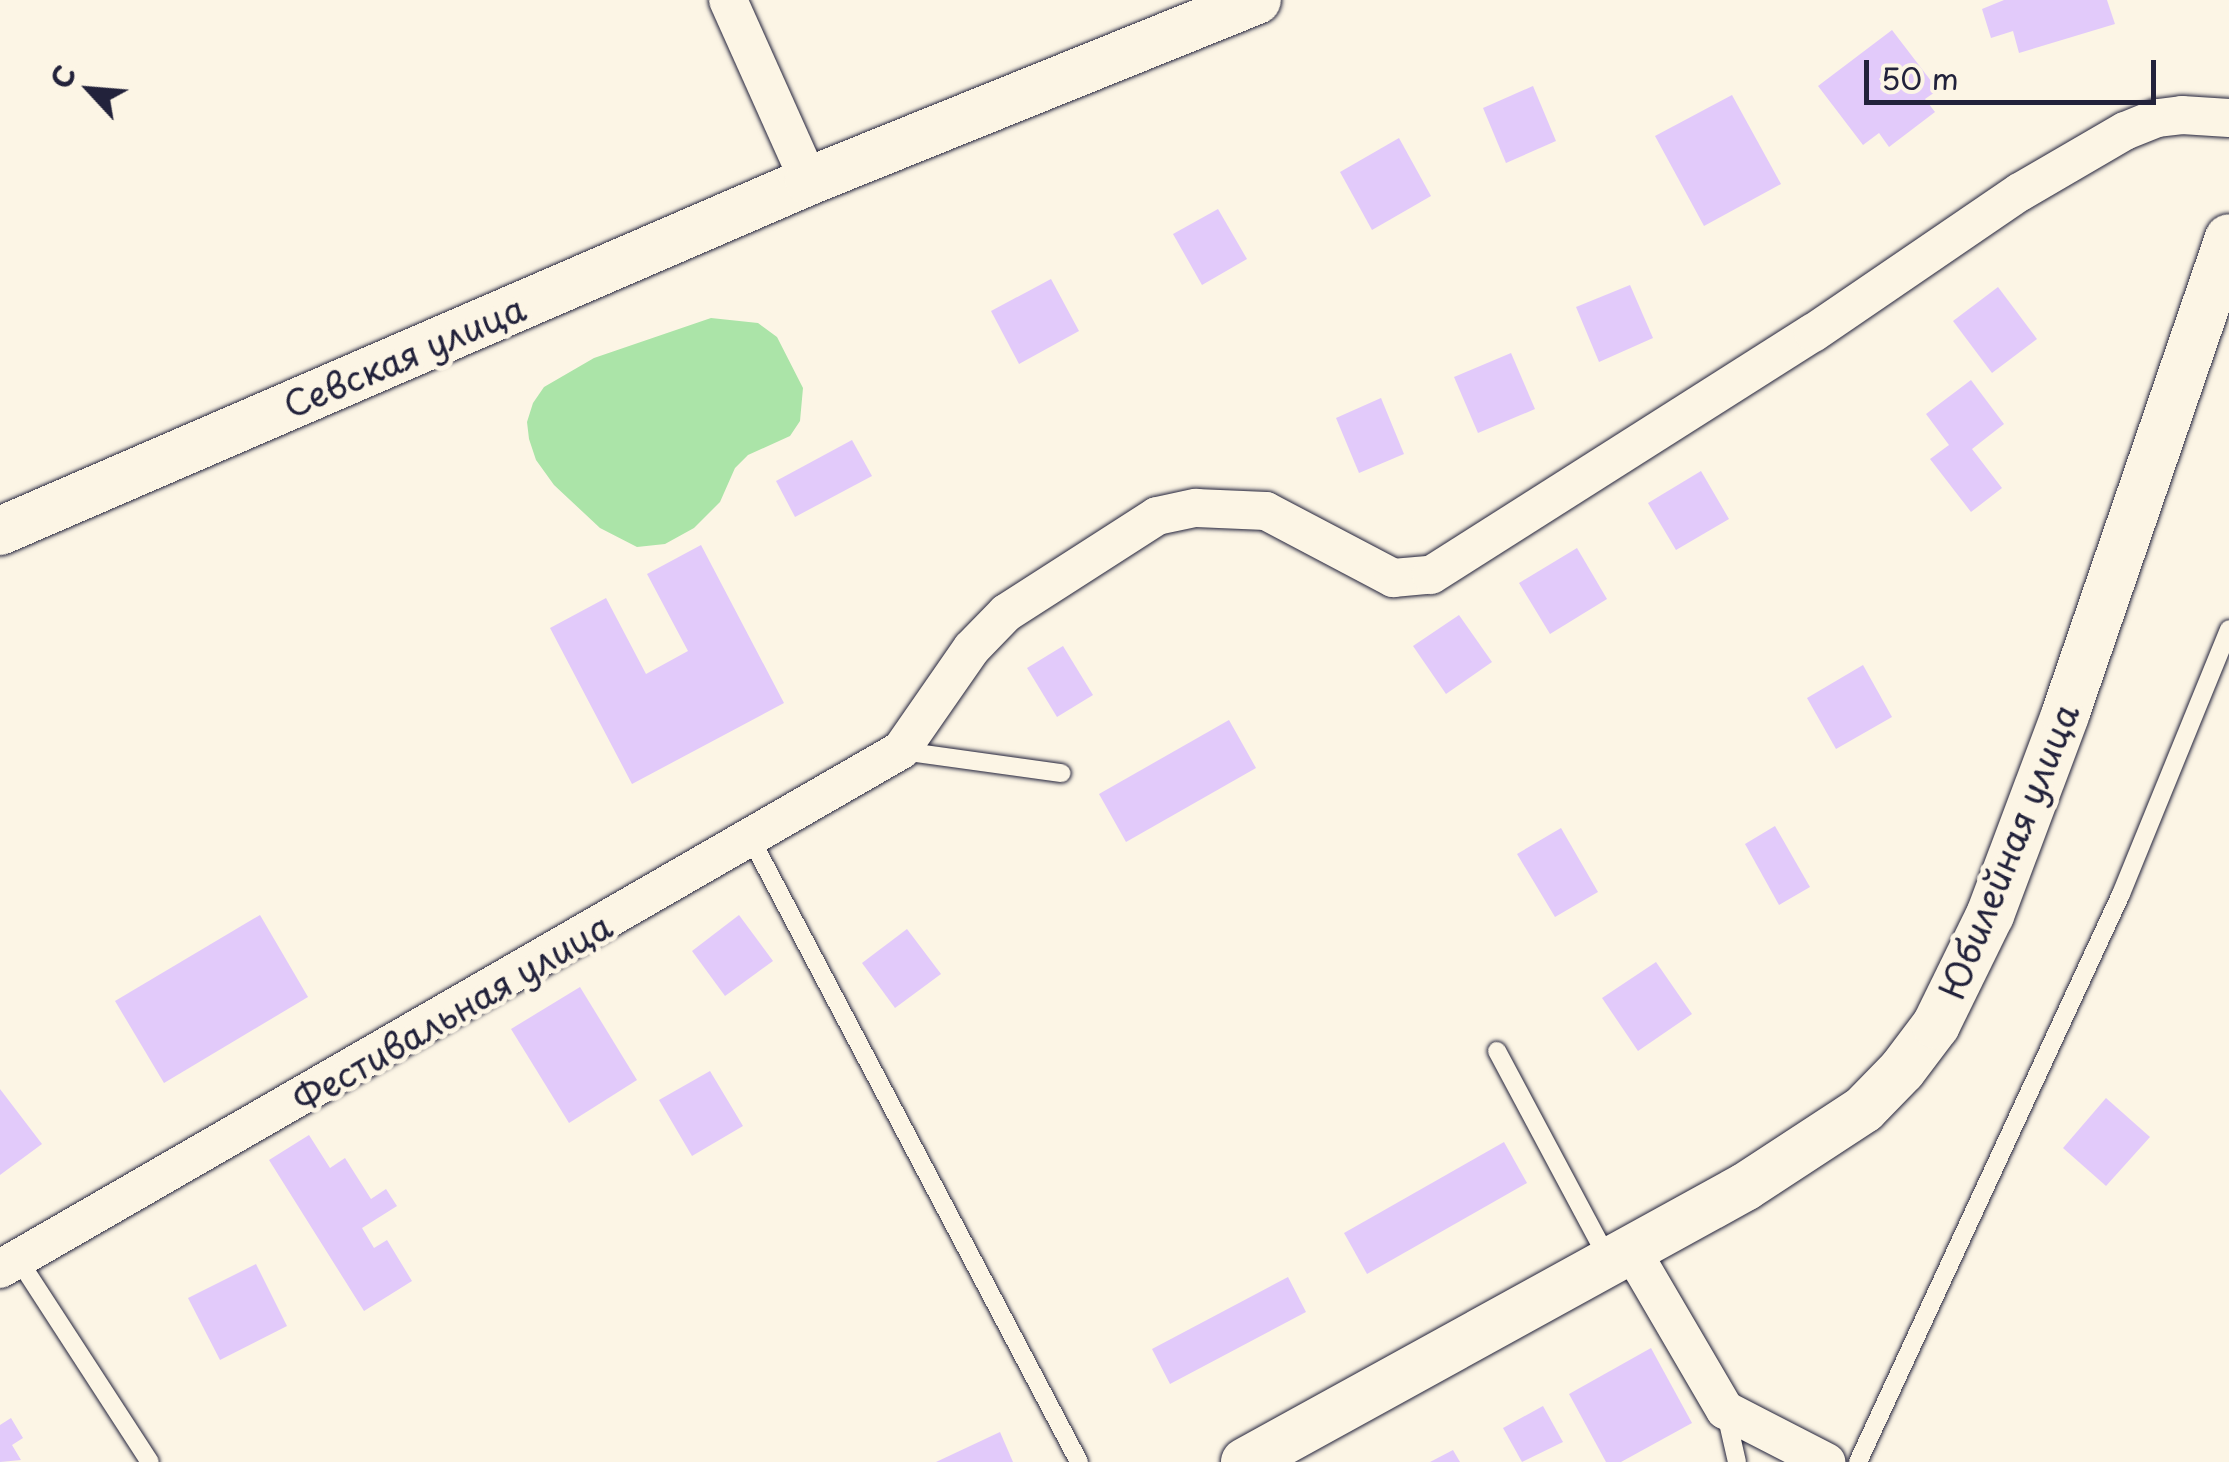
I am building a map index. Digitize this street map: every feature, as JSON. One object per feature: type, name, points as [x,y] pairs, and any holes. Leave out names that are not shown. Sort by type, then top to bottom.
[{"type":"street","points":[[728,0],[809,181]]},
{"type":"street","name":"Севская улица","points":[[0,531],[809,181],[1256,0]]},
{"type":"street","points":[[901,750],[972,648],[1006,613],[1157,516],[1196,508],[1266,511],[1394,578],[1431,575],[1764,365],[2065,166],[2158,118],[2229,118]]},
{"type":"street","name":"Юбилейная улица","points":[[1245,1462],[1621,1257],[1791,1159],[1864,1109],[1902,1070],[1936,1025],[1990,915],[2065,715],[2229,238]]},
{"type":"street","name":"Фестивальная улица","points":[[9,1264],[901,750]]},
{"type":"street","points":[[1621,1257],[1725,1410],[1826,1462]]},
{"type":"lane","points":[[1858,1462],[2121,894],[2229,629]]},
{"type":"lane","points":[[901,750],[1061,772]]},
{"type":"lane","points":[[751,839],[1080,1462]]},
{"type":"lane","points":[[1497,1052],[1621,1257]]},
{"type":"lane","points":[[9,1264],[150,1462]]},
{"type":"lane","points":[[1725,1410],[1737,1462]]},
{"type":"green space","points":[[711,318],[758,323],[777,337],[803,388],[800,421],[790,436],[748,455],[735,468],[720,502],[694,528],[665,544],[637,547],[600,528],[554,485],[536,460],[529,439],[527,422],[533,403],[544,387],[594,358]]},
{"type":"building","points":[[2004,0],[2107,0],[2115,24],[2019,53],[2013,31],[1991,38],[1982,9]]},
{"type":"building","points":[[1892,30],[1938,90],[1925,99],[1935,112],[1889,147],[1879,133],[1863,145],[1818,86]]},
{"type":"building","points":[[1533,86],[1556,141],[1506,163],[1483,108]]},
{"type":"building","points":[[1732,95],[1781,184],[1704,226],[1655,136]]},
{"type":"building","points":[[1399,138],[1431,196],[1372,230],[1340,172]]},
{"type":"building","points":[[1218,209],[1247,259],[1202,285],[1173,234]]},
{"type":"building","points":[[1051,279],[1079,331],[1019,364],[991,311]]},
{"type":"building","points":[[1630,285],[1653,338],[1599,362],[1576,307]]},
{"type":"building","points":[[1998,287],[2037,339],[1992,373],[1953,321]]},
{"type":"building","points":[[1511,353],[1535,409],[1478,433],[1454,377]]},
{"type":"building","points":[[1971,380],[2004,424],[1972,449],[2002,488],[1971,512],[1930,459],[1949,445],[1926,414]]},
{"type":"building","points":[[1381,398],[1404,454],[1359,473],[1336,418]]},
{"type":"building","points":[[852,440],[872,476],[795,517],[776,481]]},
{"type":"building","points":[[1701,471],[1729,519],[1676,550],[1648,503]]},
{"type":"building","points":[[701,545],[784,703],[632,784],[550,628],[606,598],[646,674],[688,651],[647,574]]},
{"type":"building","points":[[1577,548],[1607,599],[1550,634],[1519,583]]},
{"type":"building","points":[[1459,615],[1492,662],[1446,694],[1413,646]]},
{"type":"building","points":[[1063,646],[1093,695],[1057,717],[1027,668]]},
{"type":"building","points":[[1863,665],[1892,717],[1836,749],[1807,698]]},
{"type":"building","points":[[1229,720],[1256,768],[1126,842],[1099,794]]},
{"type":"building","points":[[1775,826],[1810,887],[1779,905],[1745,844]]},
{"type":"building","points":[[1561,828],[1598,892],[1555,917],[1517,854]]},
{"type":"building","points":[[260,915],[308,997],[164,1083],[115,1001]]},
{"type":"building","points":[[739,915],[773,961],[725,996],[692,951]]},
{"type":"building","points":[[907,929],[941,974],[895,1008],[862,963]]},
{"type":"building","points":[[1656,962],[1692,1014],[1638,1051],[1602,998]]},
{"type":"building","points":[[580,987],[637,1080],[569,1123],[511,1029]]},
{"type":"building","points":[[710,1071],[743,1126],[692,1156],[659,1100]]},
{"type":"building","points":[[0,1089],[42,1144],[0,1175]]},
{"type":"building","points":[[2106,1098],[2150,1137],[2106,1186],[2063,1148]]},
{"type":"building","points":[[309,1135],[330,1168],[345,1158],[371,1199],[386,1189],[397,1206],[362,1228],[374,1248],[387,1240],[412,1281],[364,1311],[269,1160]]},
{"type":"building","points":[[1504,1142],[1527,1183],[1367,1274],[1344,1233]]},
{"type":"building","points":[[256,1264],[287,1326],[220,1360],[188,1298]]},
{"type":"building","points":[[1288,1277],[1306,1312],[1170,1384],[1152,1349]]},
{"type":"building","points":[[1651,1348],[1692,1423],[1621,1462],[1606,1462],[1569,1394]]},
{"type":"building","points":[[1543,1406],[1563,1442],[1522,1462],[1503,1428]]},
{"type":"building","points":[[11,1418],[23,1438],[12,1445],[21,1460],[0,1462],[0,1425]]},
{"type":"building","points":[[1000,1432],[1013,1462],[936,1462]]},
{"type":"building","points":[[1453,1450],[1460,1462],[1430,1462]]}]
